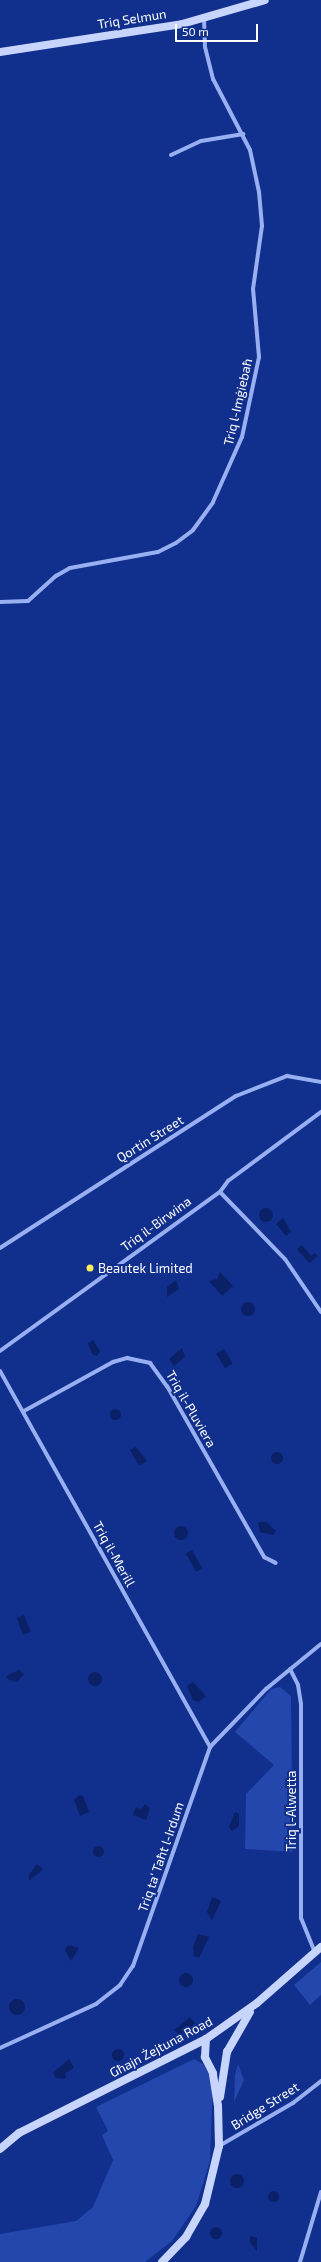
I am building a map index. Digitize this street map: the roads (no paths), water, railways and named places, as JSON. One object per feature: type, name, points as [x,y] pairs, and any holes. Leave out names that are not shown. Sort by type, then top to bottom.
[{"type":"street","name":"Triq Selmun","points":[[0,52],[204,19],[265,0]]},
{"type":"street","name":"Triq l-Imġiebaħ","points":[[0,602],[28,601],[56,576],[70,568],[158,552],[176,543],[193,530],[227,476],[242,437],[259,357],[253,288],[262,226],[259,192],[243,134],[213,79],[205,47],[204,19]]},
{"type":"street","points":[[171,155],[201,141],[243,134]]},
{"type":"street","name":"Qortin Street","points":[[0,1248],[236,1096],[287,1076],[321,1082]]},
{"type":"street","name":"Triq il-Birwina","points":[[0,1351],[220,1192],[234,1177],[321,1112]]},
{"type":"street","points":[[220,1192],[285,1259],[321,1312]]},
{"type":"street","name":"Triq il-Pluviera","points":[[24,1411],[113,1362],[127,1358],[150,1363],[167,1386],[264,1557],[276,1563]]},
{"type":"street","name":"Triq il-Merill","points":[[0,1370],[210,1747]]},
{"type":"street","name":"Triq ta' Taħt l-Irdum","points":[[0,2048],[96,2004],[111,1994],[133,1966],[210,1747],[290,1669],[321,1644]]},
{"type":"street","name":"Triq l-Alwetta","points":[[290,1669],[301,1694],[301,1918],[318,1950]]},
{"type":"street","name":"Għajn Żejtuna Road","points":[[0,2149],[19,2133],[206,2040],[257,2003],[318,1950]]},
{"type":"street","points":[[218,2106],[227,2052],[232,2041],[257,2003]]},
{"type":"street","points":[[217,2033],[232,2041]]},
{"type":"street","points":[[163,2262],[186,2237],[205,2204],[219,2146],[218,2106],[213,2073],[205,2057],[206,2040]]},
{"type":"street","name":"Bridge Street","points":[[219,2146],[293,2103],[321,2081]]},
{"type":"street","points":[[300,2262],[321,2192]]},
{"type":"place","name":"Beautek Limited","points":[[90,1268]]}]
